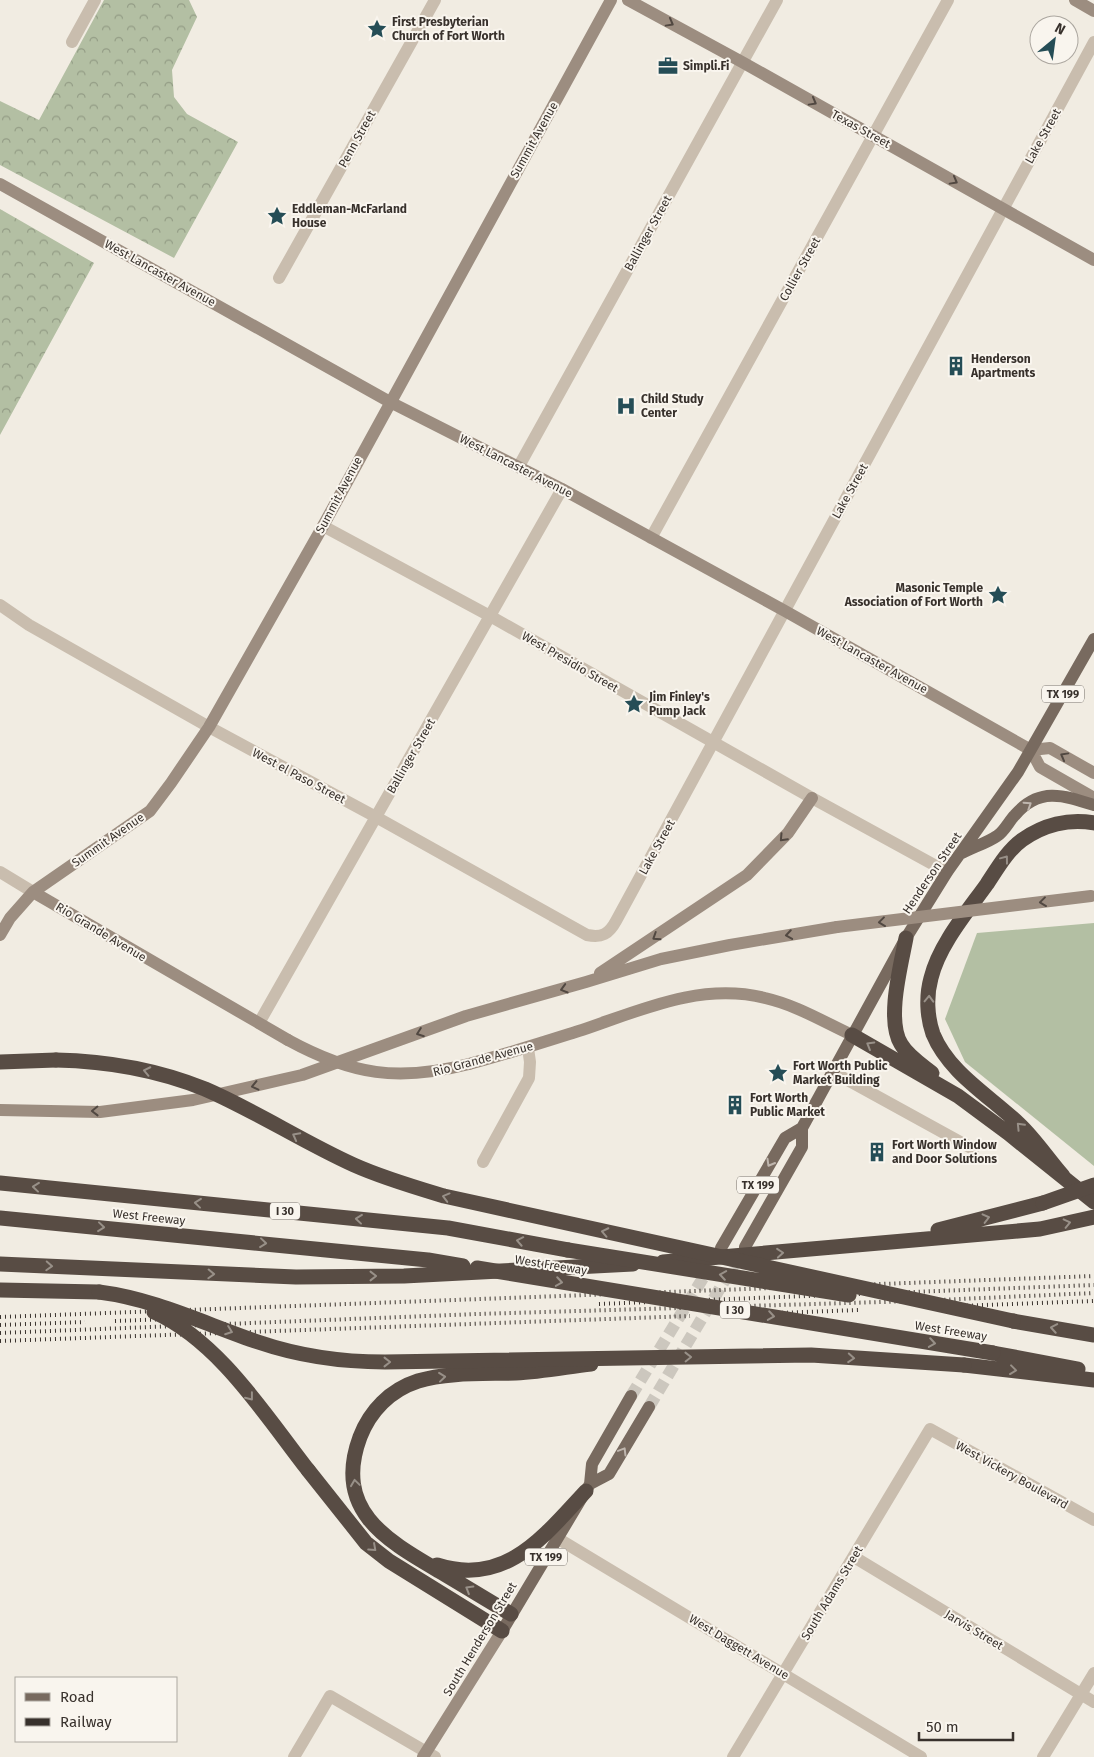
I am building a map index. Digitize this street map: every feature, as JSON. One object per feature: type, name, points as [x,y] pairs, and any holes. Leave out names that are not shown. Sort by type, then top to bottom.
[{"type":"highway","points":[[1063,1176],[1020,1125],[950,1061],[942,1051],[932,1032],[928,1000],[931,978],[944,949],[973,904],[1013,849],[1030,835],[1053,825],[1078,821],[1094,823]]},
{"type":"highway","points":[[906,938],[894,1011],[895,1030],[906,1050],[958,1096],[1094,1202]]},
{"type":"highway","points":[[852,1035],[958,1096]]},
{"type":"highway","points":[[0,1062],[56,1060],[124,1067],[167,1076],[223,1098],[355,1166],[412,1187],[444,1196],[1013,1322]]},
{"type":"highway","name":"West Freeway","points":[[0,1183],[448,1228],[568,1250],[1094,1335]]},
{"type":"highway","points":[[888,1242],[1044,1203],[1094,1185]]},
{"type":"highway","points":[[0,1264],[214,1274],[404,1276],[690,1261],[1040,1229],[1094,1217]]},
{"type":"highway","name":"West Freeway","points":[[0,1218],[428,1260],[984,1351],[1094,1372]]},
{"type":"highway","points":[[0,1290],[99,1292],[138,1299],[258,1342],[304,1355],[325,1358],[385,1362],[811,1355],[964,1365],[1094,1380]]},
{"type":"highway","points":[[99,1292],[128,1301],[161,1315],[199,1339],[235,1377],[366,1543],[389,1562],[502,1631]]},
{"type":"highway","points":[[511,1614],[421,1560],[379,1532],[370,1521],[358,1500],[353,1480],[355,1452],[362,1431],[375,1410],[394,1392],[418,1381],[450,1376],[531,1372],[640,1357]]},
{"type":"highway","points":[[421,1560],[442,1567],[471,1570],[490,1568],[506,1563],[528,1550],[588,1487]]},
{"type":"main road","name":"Summit Avenue","points":[[0,935],[10,918],[33,892],[150,811],[209,727],[323,526],[612,0]]},
{"type":"main road","name":"Texas Street","points":[[628,0],[1094,260]]},
{"type":"main road","points":[[1075,0],[1094,11]]},
{"type":"main road","name":"West Lancaster Avenue","points":[[0,184],[390,402],[519,466],[785,611],[1031,750],[1040,767],[1094,798]]},
{"type":"main road","name":"Henderson Street","points":[[745,1247],[802,1147],[802,1128],[906,938],[947,872],[1008,788],[1094,639]]},
{"type":"main road","name":"West Lancaster Avenue","points":[[1031,750],[1050,748],[1094,773]]},
{"type":"main road","points":[[962,853],[999,835],[1020,810],[1036,799],[1062,795],[1094,805]]},
{"type":"main road","points":[[586,982],[747,875],[788,833],[812,798]]},
{"type":"main road","name":"Rio Grande Avenue","points":[[33,892],[308,1052],[343,1065],[369,1071],[394,1074],[438,1072],[528,1048],[670,1000],[712,993],[757,996],[776,1001],[852,1035]]},
{"type":"main road","points":[[0,1110],[100,1112],[193,1100],[302,1075],[466,1016],[661,959],[837,927],[1093,896]]},
{"type":"main road","name":"Henderson Street","points":[[721,1248],[785,1138],[802,1128]]},
{"type":"main road","name":"South Henderson Street","points":[[428,1755],[588,1487],[592,1464],[631,1396]]},
{"type":"main road","name":"South Henderson Street","points":[[588,1487],[609,1474],[649,1407]]},
{"type":"street","name":"Penn Street","points":[[278,278],[435,0]]},
{"type":"street","name":"Ballinger Street","points":[[519,466],[777,0]]},
{"type":"street","name":"Collier Street","points":[[651,538],[948,0]]},
{"type":"street","points":[[72,42],[91,1]]},
{"type":"street","name":"Lake Street","points":[[601,937],[607,934],[616,921],[1094,42]]},
{"type":"street","name":"Ballinger Street","points":[[259,1023],[562,489]]},
{"type":"street","name":"West Presidio Street","points":[[323,526],[490,616],[947,872]]},
{"type":"street","name":"West el Paso Street","points":[[0,605],[29,625],[209,727],[376,817],[587,936],[601,937]]},
{"type":"street","name":"Rio Grande Avenue","points":[[0,872],[33,892]]},
{"type":"street","points":[[483,1162],[529,1078],[530,1062],[528,1048]]},
{"type":"street","points":[[833,1072],[973,1149]]},
{"type":"street","name":"West Vickery Boulevard","points":[[930,1429],[1094,1520]]},
{"type":"street","name":"South Adams Street","points":[[733,1757],[930,1429]]},
{"type":"street","name":"West Daggett Avenue","points":[[557,1538],[921,1757]]},
{"type":"street","name":"Jarvis Street","points":[[854,1557],[1094,1702]]},
{"type":"street","points":[[1043,1757],[1094,1672]]},
{"type":"street","points":[[294,1757],[330,1696],[428,1755]]},
{"type":"green space","points":[[104,0],[189,0],[197,17],[172,70],[174,97],[187,114],[238,142],[174,258],[0,165],[0,101],[39,120]]},
{"type":"green space","points":[[0,209],[94,263],[0,435]]},
{"type":"green space","points":[[1094,923],[1094,1166],[965,1062],[945,1019],[977,933]]},
{"type":"tunnel","points":[[649,1407],[741,1253]]},
{"type":"tunnel","points":[[631,1396],[711,1265]]},
{"type":"railway","points":[[0,1317],[1094,1276]]},
{"type":"railway","points":[[599,1304],[1094,1285]]},
{"type":"railway","points":[[0,1333],[477,1314],[915,1301],[1094,1293]]},
{"type":"railway","points":[[957,1306],[1094,1301]]},
{"type":"railway","points":[[722,1315],[859,1310]]},
{"type":"railway","points":[[0,1341],[690,1316]]},
{"type":"railway","points":[[115,1321],[197,1318]]},
{"type":"railway","points":[[0,1325],[85,1322]]},
{"type":"place","name":"First Presbyterian Church of Fort Worth","points":[[377,29]]},
{"type":"place","name":"Simpli.Fi","points":[[668,66]]},
{"type":"place","name":"Eddleman-McFarland House","points":[[277,216]]},
{"type":"place","name":"Henderson Apartments","points":[[956,366]]},
{"type":"place","name":"Child Study Center","points":[[626,406]]},
{"type":"place","name":"Masonic Temple Association of Fort Worth","points":[[998,595]]},
{"type":"place","name":"Jim Finley's Pump Jack","points":[[634,704]]},
{"type":"place","name":"Fort Worth Public Market Building","points":[[778,1073]]},
{"type":"place","name":"Fort Worth Public Market","points":[[735,1105]]},
{"type":"place","name":"Fort Worth Window and Door Solutions","points":[[877,1152]]}]
